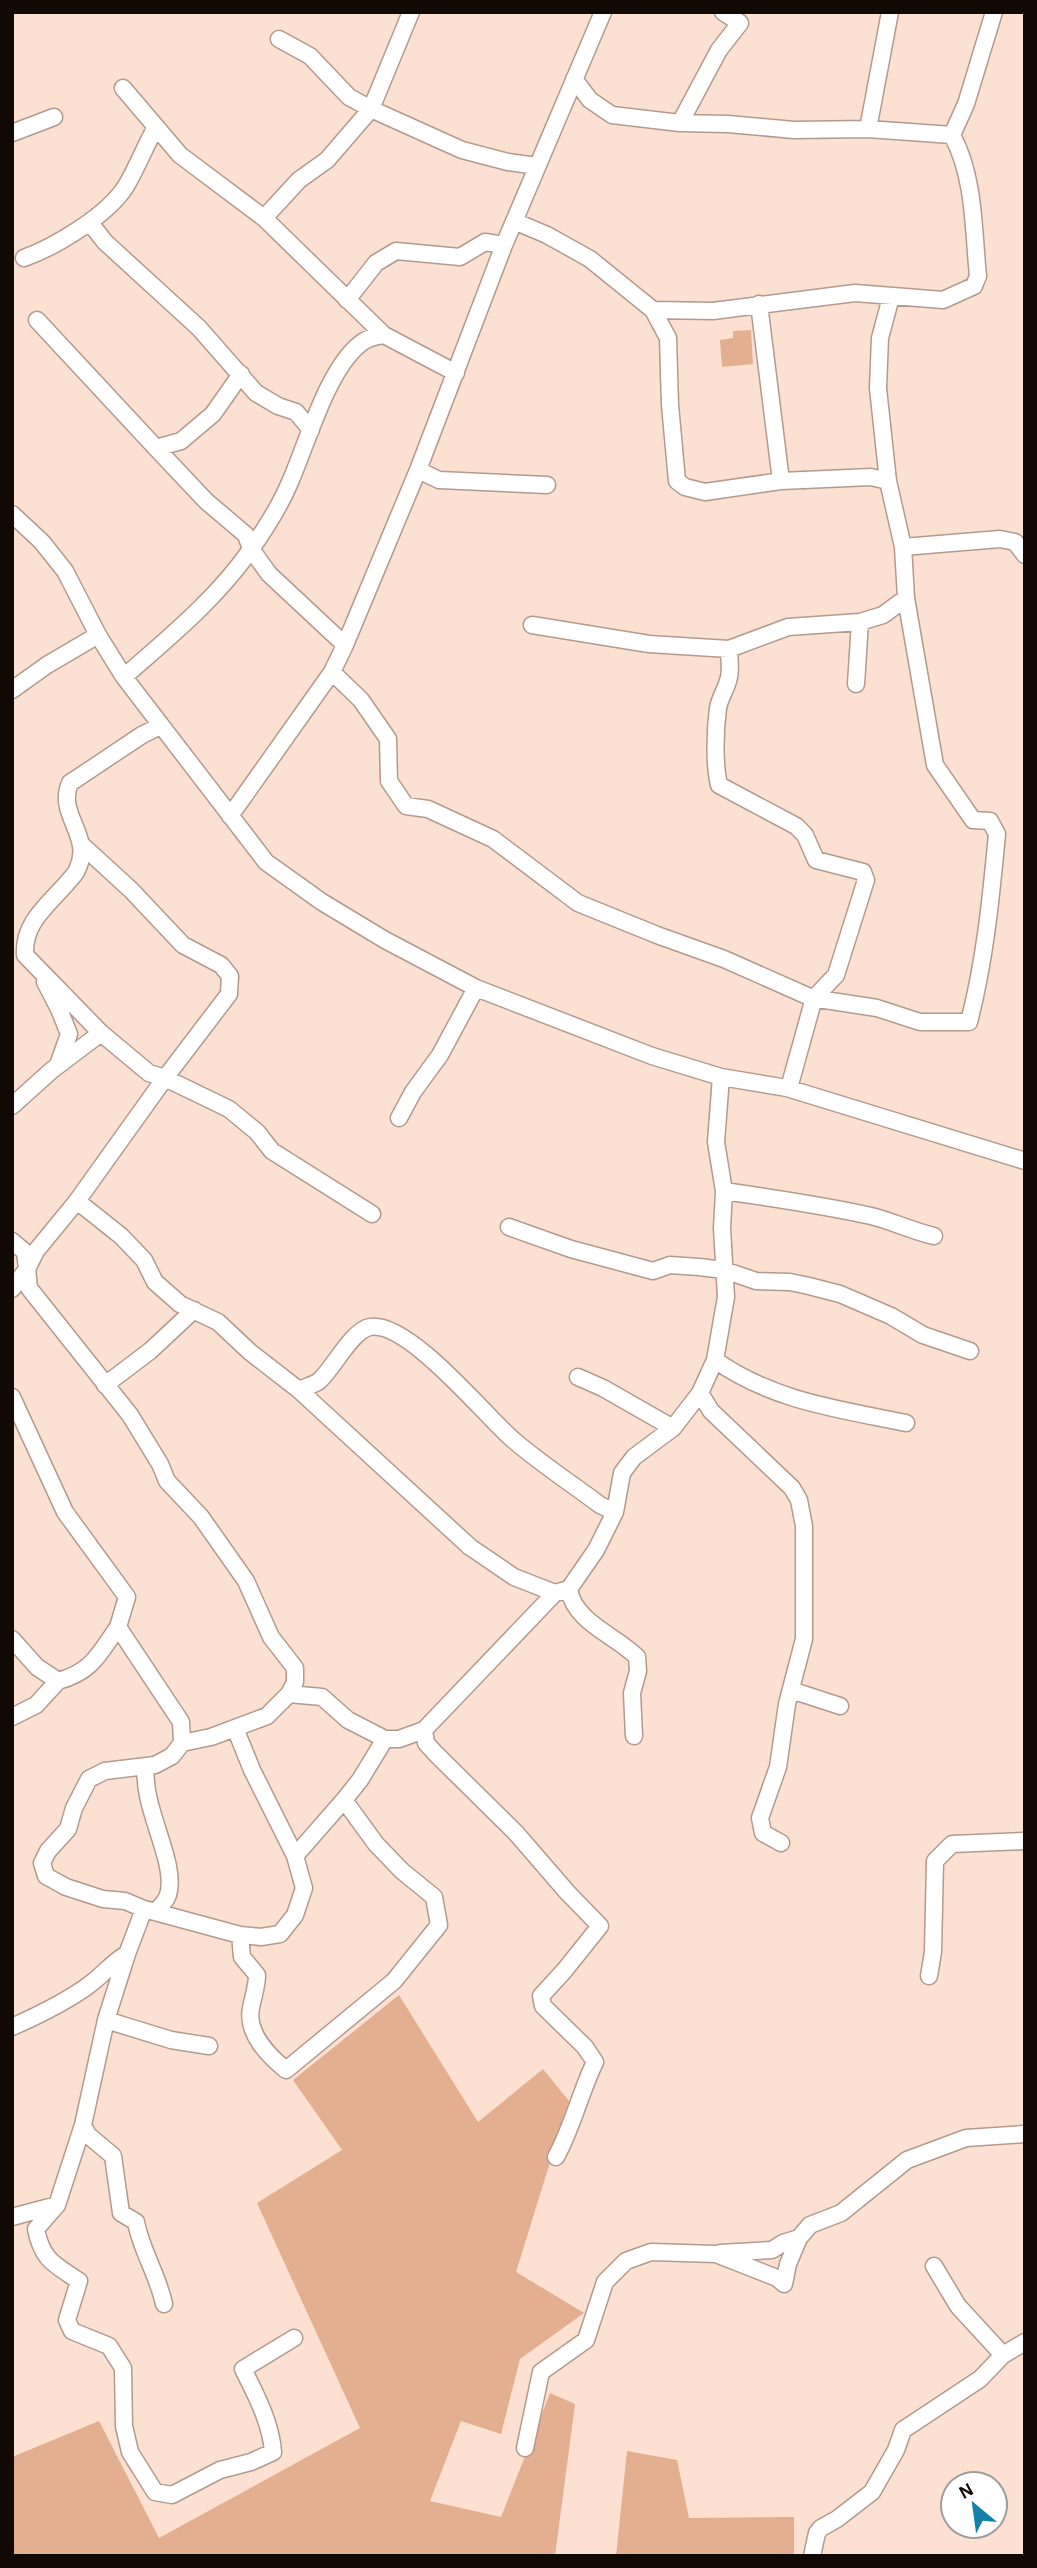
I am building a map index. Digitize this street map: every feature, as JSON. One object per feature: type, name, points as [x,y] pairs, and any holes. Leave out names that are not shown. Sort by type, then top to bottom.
[{"type":"street","points":[[264,218],[299,180],[327,160],[371,109],[411,12]]},
{"type":"street","points":[[230,816],[332,672],[345,645],[418,470],[504,245],[603,12]]},
{"type":"street","points":[[680,123],[719,50],[744,18],[723,12]]},
{"type":"street","points":[[868,129],[890,12]]},
{"type":"street","points":[[952,135],[966,104],[994,12]]},
{"type":"street","points":[[279,39],[310,56],[349,97],[371,109],[462,150],[508,162],[537,166]]},
{"type":"street","points":[[574,79],[590,100],[612,115],[680,123],[794,130],[868,129],[952,135]]},
{"type":"street","points":[[124,88],[180,155],[264,218],[384,335],[456,373]]},
{"type":"street","points":[[12,133],[54,117]]},
{"type":"street","points":[[24,258],[42,252],[90,223],[125,188],[156,127]]},
{"type":"street","points":[[653,310],[713,311],[855,293],[943,300],[966,292],[974,286],[978,276],[972,200],[964,157],[952,135]]},
{"type":"street","points":[[514,221],[547,235],[590,259],[653,310],[668,338],[677,481],[685,487],[705,492],[781,481],[872,477],[888,481]]},
{"type":"street","points":[[90,223],[105,242],[199,328],[256,393],[278,406],[296,412],[312,430]]},
{"type":"street","points":[[347,300],[376,263],[396,251],[460,257],[485,242],[504,245]]},
{"type":"street","points":[[332,672],[361,700],[388,739],[389,781],[406,806],[428,809],[492,839],[578,903],[724,959],[814,998],[877,1007],[920,1023],[969,1022],[988,933],[997,834],[990,821],[973,820],[935,765],[906,598],[903,547],[888,481],[878,388],[880,338],[891,297]]},
{"type":"street","points":[[759,304],[781,481]]},
{"type":"street","points":[[37,320],[205,501],[246,535],[251,549],[269,574],[345,645]]},
{"type":"street","points":[[124,677],[179,629],[233,573],[251,549],[289,485],[324,399],[344,362],[358,346],[373,337],[384,335]]},
{"type":"street","points":[[156,448],[181,441],[213,414],[241,373]]},
{"type":"street","points":[[296,412],[324,399]]},
{"type":"street","points":[[418,470],[439,480],[547,485]]},
{"type":"street","points":[[12,514],[42,542],[65,571],[98,635],[124,677],[160,726],[265,862],[299,886],[386,940],[476,988],[652,1056],[721,1077],[789,1088],[1025,1161]]},
{"type":"street","points":[[903,547],[1000,539],[1015,542],[1025,555]]},
{"type":"street","points":[[532,625],[649,644],[729,649],[788,627],[860,622],[883,615],[906,598]]},
{"type":"street","points":[[856,684],[860,622]]},
{"type":"street","points":[[12,690],[47,665],[98,635]]},
{"type":"street","points":[[729,649],[730,676],[719,705],[716,737],[718,757],[715,770],[719,785],[796,826],[805,835],[816,860],[863,872],[866,880],[836,975],[814,998],[789,1088]]},
{"type":"street","points":[[12,1289],[36,1251],[77,1201],[229,994],[230,976],[221,965],[183,945],[131,890],[83,846],[71,819],[65,794],[70,783],[160,726]]},
{"type":"street","points":[[83,846],[77,871],[32,922],[24,940],[25,955],[101,1033],[149,1073],[229,1109],[257,1132],[272,1150],[372,1214]]},
{"type":"street","points":[[37,968],[69,1034],[58,1066]]},
{"type":"street","points":[[399,1118],[413,1091],[440,1055],[476,988]]},
{"type":"street","points":[[12,1106],[101,1033]]},
{"type":"street","points":[[289,1694],[322,1698],[348,1720],[385,1739],[399,1739],[424,1730],[562,1591],[596,1550],[615,1512],[622,1473],[634,1457],[673,1428],[700,1392],[715,1360],[726,1297],[722,1228],[724,1191],[716,1142],[721,1077]]},
{"type":"street","points":[[724,1191],[835,1208],[875,1217],[934,1236]]},
{"type":"street","points":[[77,1201],[121,1236],[144,1260],[155,1282],[180,1304],[218,1322],[250,1352],[299,1390],[470,1547],[514,1577],[562,1591],[580,1614],[637,1657],[638,1671],[632,1693],[634,1735]]},
{"type":"street","points":[[509,1227],[571,1249],[653,1271],[670,1265],[724,1270],[756,1281],[790,1282],[840,1294],[891,1316],[923,1335],[970,1350]]},
{"type":"street","points":[[12,1241],[25,1252],[29,1288],[130,1415],[160,1464],[167,1482],[201,1517],[246,1581],[271,1637],[295,1668],[295,1682],[289,1694],[267,1716],[211,1737],[182,1742]]},
{"type":"street","points":[[105,1385],[150,1351],[194,1310]]},
{"type":"street","points":[[299,1390],[317,1382],[357,1335],[368,1327],[381,1327],[430,1357],[512,1439],[600,1505],[615,1512]]},
{"type":"street","points":[[715,1360],[750,1382],[782,1396],[906,1423]]},
{"type":"street","points":[[578,1377],[603,1388],[673,1428]]},
{"type":"street","points":[[700,1392],[711,1411],[792,1488],[799,1500],[804,1526],[804,1639],[791,1690],[778,1767],[760,1818],[763,1833],[781,1843]]},
{"type":"street","points":[[12,1397],[65,1512],[127,1597],[118,1627],[96,1660],[76,1677],[58,1681],[36,1705],[12,1717]]},
{"type":"street","points":[[118,1627],[181,1722],[182,1742],[172,1756],[155,1765],[105,1771],[89,1780],[74,1808],[68,1829],[48,1851],[42,1863],[46,1876],[66,1887],[103,1899],[125,1901],[149,1911],[240,1935],[261,1937],[280,1934],[295,1915],[304,1888],[295,1856],[251,1770],[235,1728]]},
{"type":"street","points":[[12,1639],[37,1667],[58,1681]]},
{"type":"street","points":[[791,1690],[840,1706]]},
{"type":"street","points":[[424,1730],[426,1743],[516,1833],[600,1926],[541,1996],[543,2006],[585,2047],[595,2062],[571,2130],[556,2157]]},
{"type":"street","points":[[295,1856],[344,1800],[385,1739]]},
{"type":"street","points":[[146,1766],[146,1793],[166,1858],[170,1880],[168,1894],[163,1905],[149,1911],[127,1954],[106,2020],[83,2125],[57,2206],[36,2229],[40,2249],[54,2264],[79,2281],[67,2320],[72,2331],[109,2346],[123,2368],[124,2426],[130,2452],[155,2492],[172,2495],[220,2470],[251,2462],[273,2452],[268,2428],[243,2369],[294,2338]]},
{"type":"street","points":[[240,1935],[242,1957],[257,1975],[257,1989],[250,2011],[256,2035],[264,2052],[286,2070],[394,1981],[439,1925],[433,1897],[376,1844],[350,1812],[344,1800]]},
{"type":"street","points":[[929,1976],[933,1952],[935,1861],[952,1843],[1025,1841]]},
{"type":"street","points":[[12,2027],[51,2009],[91,1984],[114,1961],[127,1954]]},
{"type":"street","points":[[106,2020],[171,2040],[209,2046]]},
{"type":"street","points":[[83,2125],[88,2135],[113,2156],[121,2213],[136,2221],[139,2236],[160,2283],[164,2304]]},
{"type":"street","points":[[716,2254],[777,2278],[784,2284],[788,2264],[799,2238],[810,2225],[841,2213],[907,2160],[966,2138],[1025,2134]]},
{"type":"street","points":[[12,2217],[57,2206]]},
{"type":"street","points":[[525,2448],[541,2372],[586,2340],[605,2282],[626,2261],[651,2252],[716,2254],[772,2250],[799,2238]]},
{"type":"street","points":[[934,2266],[958,2306],[1003,2355]]},
{"type":"street","points":[[812,2556],[817,2533],[821,2528],[872,2492],[896,2450],[903,2430],[980,2379],[1003,2355],[1025,2342]]},
{"type":"shaded area","points":[[751,330],[753,364],[722,367],[720,340],[733,338],[733,331]]},
{"type":"shaded area","points":[[399,1995],[478,2122],[543,2069],[569,2101],[516,2272],[584,2313],[520,2359],[501,2434],[461,2421],[430,2501],[501,2517],[550,2393],[575,2404],[555,2556],[12,2556],[12,2457],[99,2421],[159,2538],[360,2428],[257,2203],[342,2150],[293,2080]]},
{"type":"shaded area","points":[[627,2451],[677,2460],[689,2518],[794,2517],[794,2556],[616,2556]]}]
